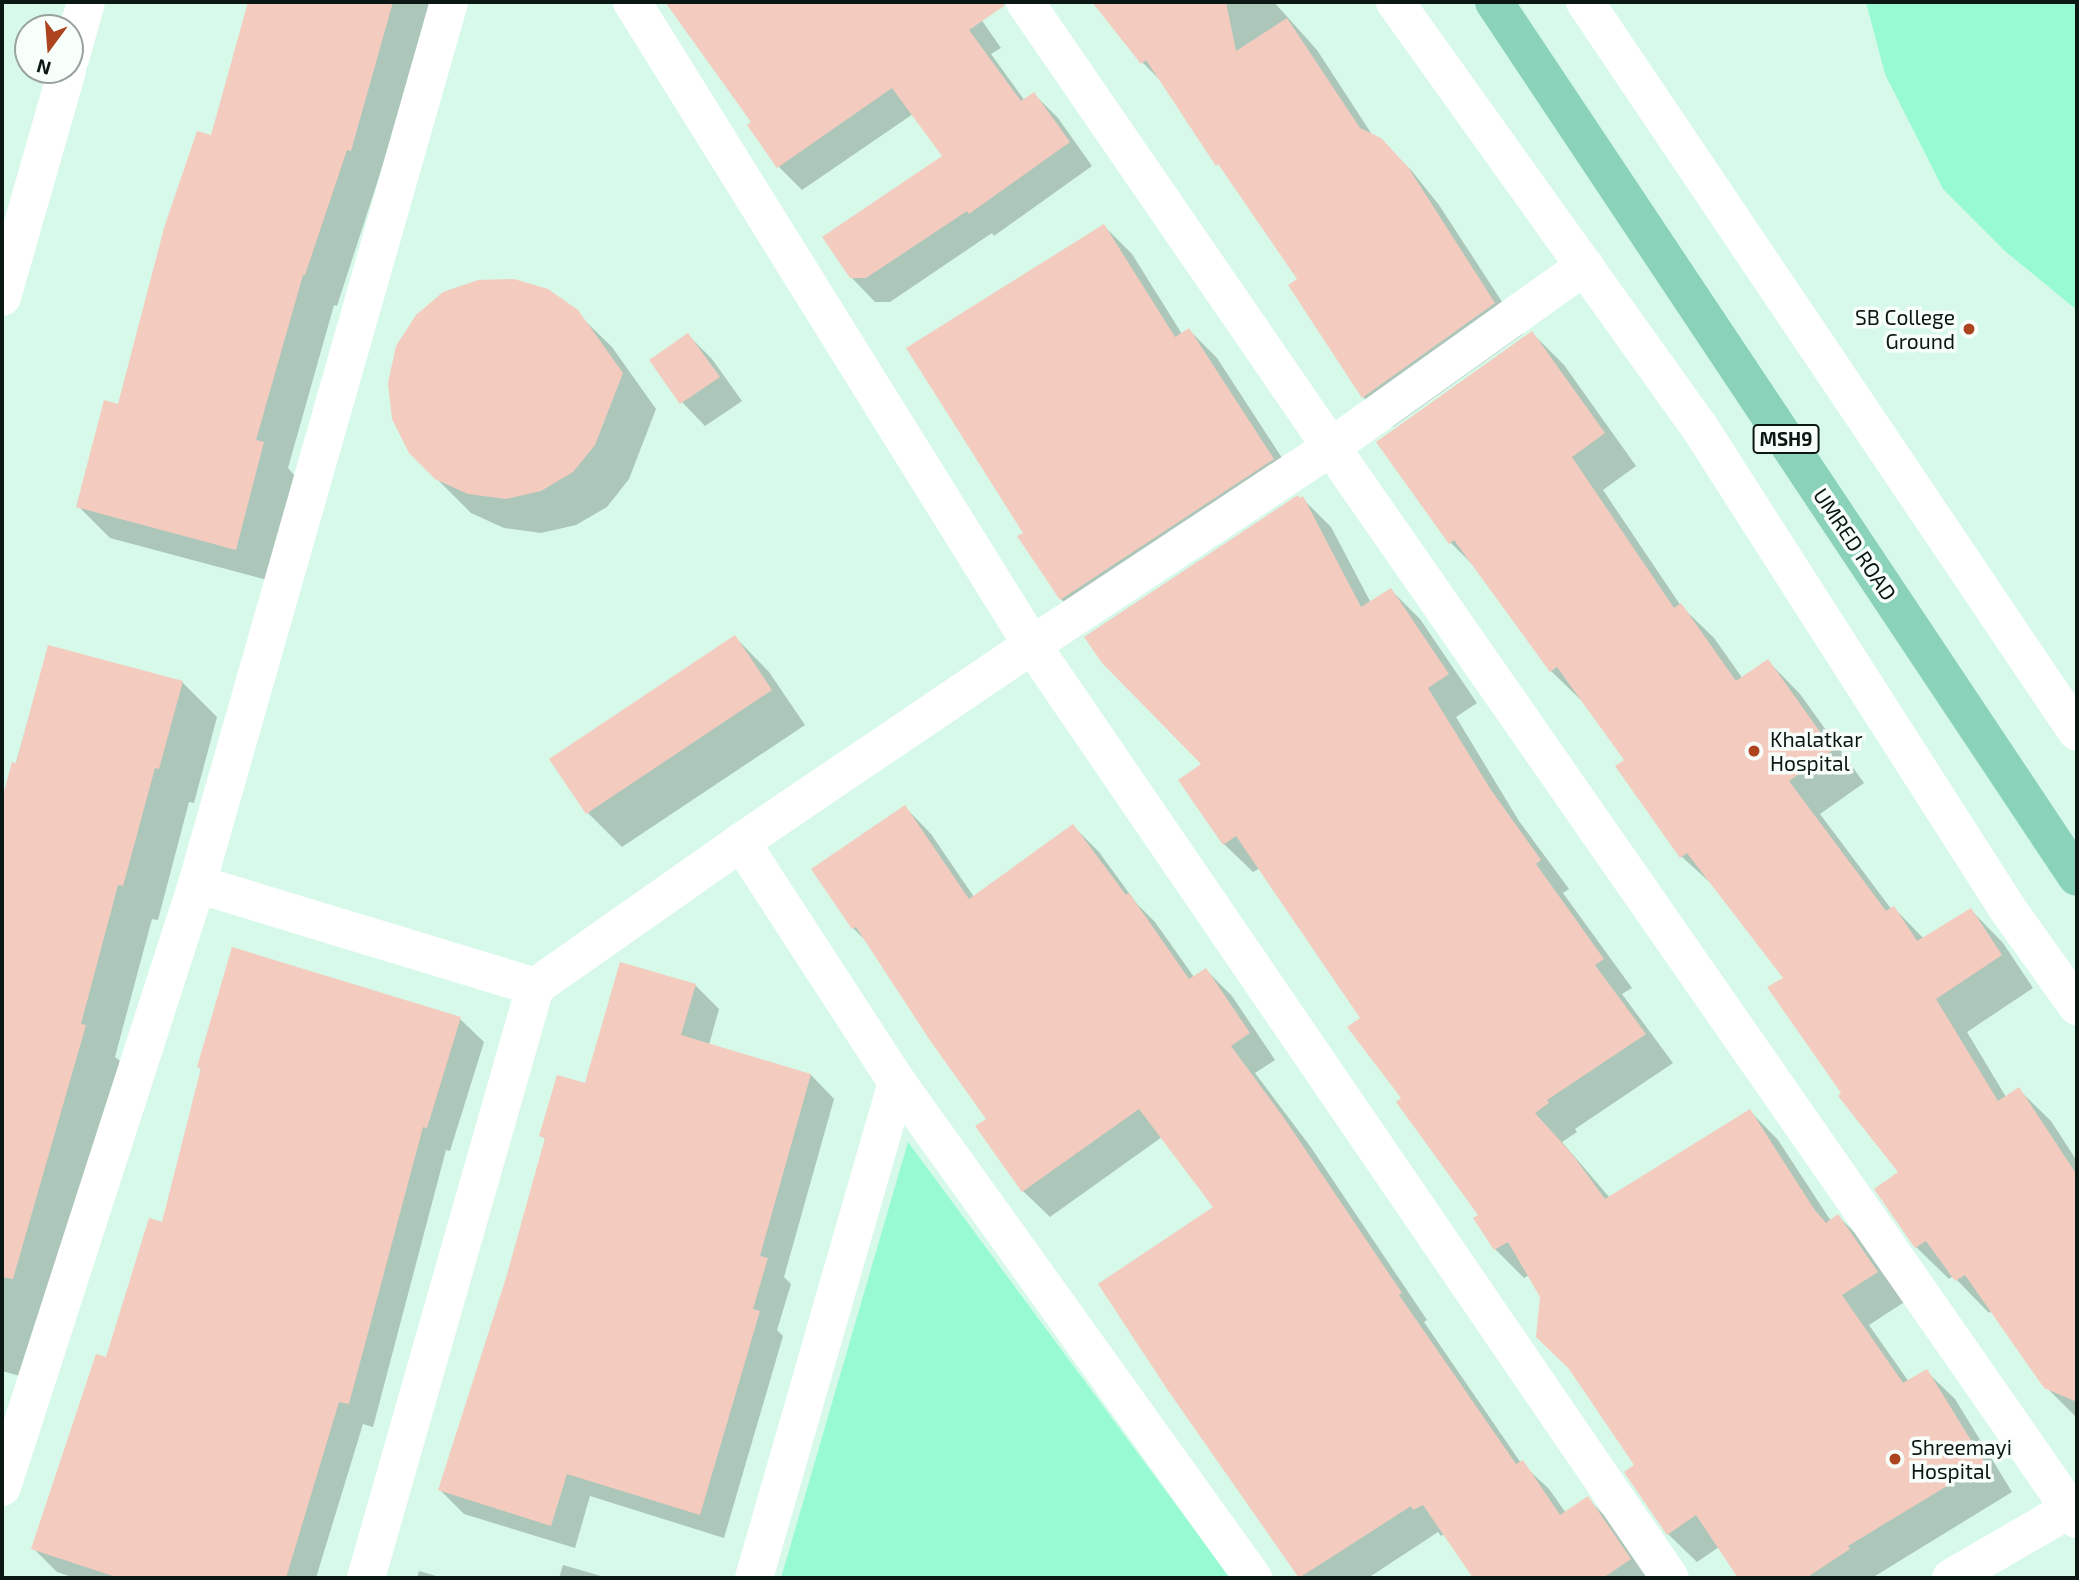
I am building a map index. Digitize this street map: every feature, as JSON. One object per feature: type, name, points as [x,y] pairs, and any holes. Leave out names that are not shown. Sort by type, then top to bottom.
[{"type":"main road","name":"UMRED ROAD","points":[[1494,2],[2077,877]]},
{"type":"street","points":[[2,1488],[197,884],[449,2]]},
{"type":"street","points":[[632,2],[1032,645],[1670,1578]]},
{"type":"street","points":[[1025,2],[1331,447],[2075,1511],[1951,1578]]},
{"type":"street","points":[[1395,2],[1700,428],[2009,911],[2077,1006]]},
{"type":"street","points":[[1585,2],[2077,732]]},
{"type":"street","points":[[2,297],[13,215],[62,84]]},
{"type":"street","points":[[366,1578],[535,987],[741,842],[1331,447],[1585,266]]},
{"type":"street","points":[[741,842],[897,1082],[1253,1578]]},
{"type":"street","points":[[197,884],[535,987]]},
{"type":"street","points":[[754,1578],[897,1082]]},
{"type":"green space","points":[[1866,2],[2077,2],[2077,310],[2006,252],[1943,189],[1885,74]]},
{"type":"green space","points":[[908,1142],[1230,1578],[781,1578]]},
{"type":"building","points":[[248,2],[393,2],[351,151],[347,150],[303,275],[256,440],[264,442],[236,550],[76,507],[104,400],[118,404],[164,228],[197,131],[211,135]]},
{"type":"building","points":[[665,2],[1003,2],[1004,6],[969,30],[1021,101],[1034,92],[1070,142],[969,214],[967,211],[866,278],[850,278],[822,237],[942,156],[892,88],[777,168],[747,125],[751,122]]},
{"type":"building","points":[[1092,2],[1226,2],[1236,51],[1287,18],[1360,128],[1381,138],[1408,167],[1495,303],[1362,398],[1288,285],[1297,279],[1218,164],[1216,166],[1146,60],[1141,64]]},
{"type":"building","points":[[1104,224],[1175,337],[1189,328],[1274,459],[1060,600],[1017,536],[1023,533],[906,348]]},
{"type":"building","points":[[514,279],[548,289],[578,310],[623,373],[595,445],[573,472],[541,491],[506,499],[468,494],[435,479],[409,453],[392,419],[388,383],[396,346],[416,315],[443,292],[478,280]]},
{"type":"building","points":[[1532,331],[1605,433],[1572,457],[1674,608],[1681,603],[1736,681],[1768,659],[1833,750],[1789,781],[1886,911],[1894,906],[1917,941],[1971,908],[2002,955],[1936,999],[1998,1101],[2019,1087],[2077,1175],[2077,1402],[2044,1388],[1965,1275],[1955,1281],[1926,1241],[1915,1248],[1874,1189],[1898,1172],[1838,1096],[1841,1093],[1767,987],[1783,978],[1687,853],[1680,858],[1615,766],[1624,760],[1557,667],[1550,672],[1454,540],[1449,544],[1376,442]]},
{"type":"building","points":[[688,333],[720,377],[680,404],[649,360]]},
{"type":"building","points":[[1298,495],[1300,498],[1303,496],[1361,607],[1391,588],[1449,674],[1428,688],[1491,790],[1541,860],[1536,864],[1604,959],[1595,965],[1646,1034],[1547,1100],[1549,1103],[1535,1113],[1572,1154],[1605,1199],[1750,1109],[1814,1209],[1826,1223],[1838,1214],[1878,1272],[1842,1295],[1903,1383],[1927,1369],[1985,1463],[1848,1546],[1850,1549],[1806,1578],[1738,1578],[1696,1515],[1667,1535],[1624,1472],[1634,1465],[1569,1369],[1536,1337],[1540,1297],[1508,1242],[1494,1250],[1473,1218],[1478,1215],[1396,1102],[1401,1098],[1347,1027],[1360,1018],[1236,836],[1223,845],[1178,780],[1201,764],[1102,663],[1084,637]]},
{"type":"building","points":[[735,635],[772,690],[586,814],[549,759]]},
{"type":"building","points":[[48,645],[183,681],[159,769],[155,768],[123,886],[118,885],[81,1024],[86,1025],[13,1279],[2,1277],[2,799],[12,762],[16,763]]},
{"type":"building","points":[[905,805],[969,899],[1073,824],[1126,895],[1129,893],[1189,979],[1206,968],[1250,1033],[1231,1046],[1284,1118],[1402,1293],[1399,1295],[1516,1464],[1523,1460],[1560,1515],[1588,1496],[1631,1559],[1603,1578],[1473,1578],[1423,1505],[1413,1510],[1411,1506],[1299,1578],[1167,1389],[1098,1284],[1213,1207],[1139,1109],[1022,1192],[975,1126],[986,1119],[929,1039],[856,927],[852,929],[811,869]]},
{"type":"building","points":[[232,947],[461,1017],[427,1128],[423,1127],[349,1404],[339,1402],[286,1578],[119,1578],[31,1549],[96,1354],[106,1357],[149,1218],[162,1222],[201,1068],[197,1067]]},
{"type":"building","points":[[620,962],[696,984],[681,1035],[811,1074],[760,1256],[768,1258],[753,1309],[760,1311],[700,1515],[567,1474],[551,1526],[438,1490],[506,1278],[545,1138],[539,1136],[557,1075],[585,1083]]},
{"type":"place","name":"SB College Ground","points":[[1969,329]]},
{"type":"place","name":"Khalatkar Hospital","points":[[1754,751]]},
{"type":"place","name":"Shreemayi Hospital","points":[[1895,1459]]}]
